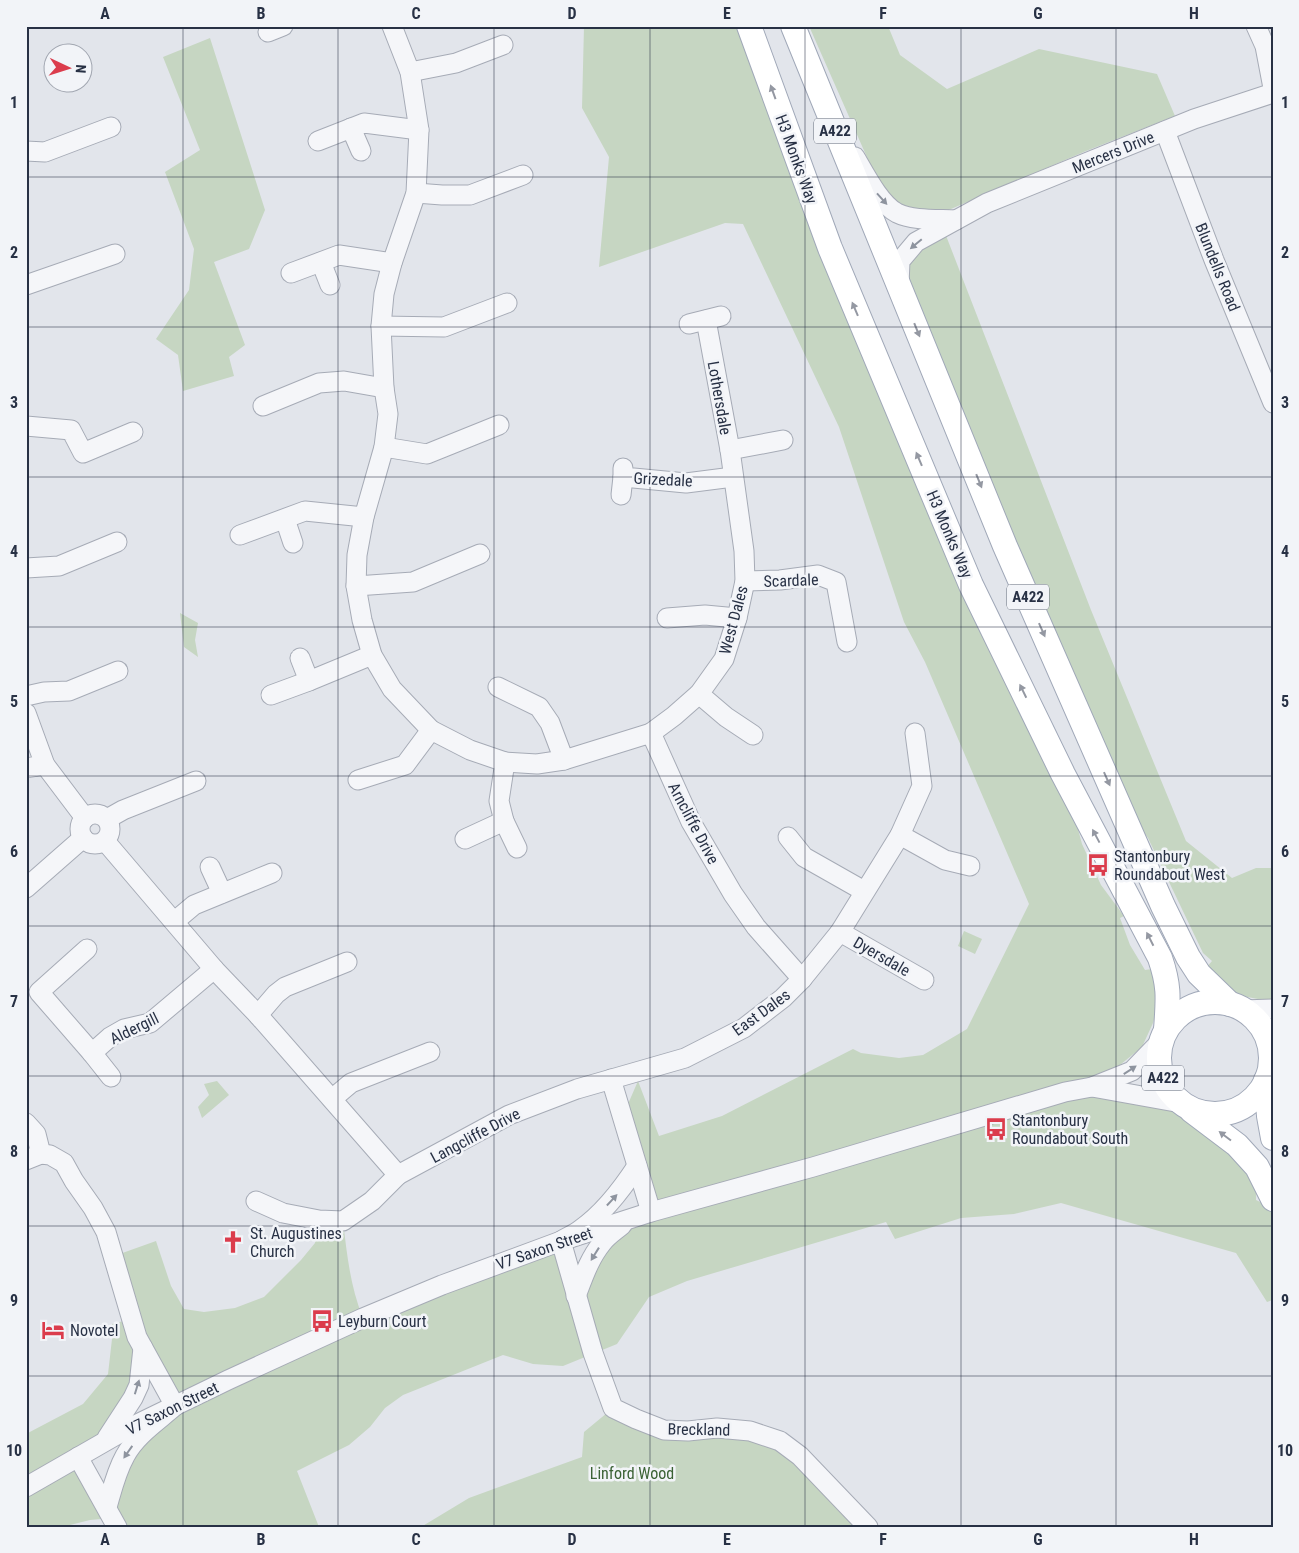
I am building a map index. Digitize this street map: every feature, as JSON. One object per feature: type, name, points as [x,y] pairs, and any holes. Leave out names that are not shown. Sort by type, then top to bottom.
[{"type":"main road","name":"H3 Monks Way","points":[[749,26],[830,248],[972,585],[1063,774],[1160,958],[1167,980],[1169,996],[1164,1036]]},
{"type":"main road","name":"A422","points":[[793,26],[1005,546],[1163,906],[1188,957],[1199,974],[1237,1007],[1258,1022],[1267,1038],[1271,1057],[1269,1116],[1273,1138]]},
{"type":"main road","points":[[1164,1036],[1178,1016],[1194,1006],[1212,1002],[1237,1007]]},
{"type":"main road","name":"A422","points":[[1164,1036],[1159,1058],[1161,1076],[1169,1091],[1185,1106],[1237,1144],[1257,1168],[1273,1199]]},
{"type":"main road","name":"A422","points":[[1185,1106],[1211,1115],[1234,1111],[1253,1099],[1269,1075]]},
{"type":"street","points":[[392,26],[410,72],[419,130],[416,193],[392,263],[384,294],[381,326],[384,388],[388,414],[384,447],[364,517],[357,555],[356,586],[362,620],[372,655],[392,689],[431,730],[470,750],[505,762],[537,764],[564,760],[651,733]]},
{"type":"street","points":[[1256,26],[1265,46],[1273,88]]},
{"type":"street","points":[[410,72],[456,63],[503,45]]},
{"type":"street","name":"Mercers Drive","points":[[899,285],[900,261],[916,242],[987,203],[1194,119],[1273,93]]},
{"type":"street","points":[[828,113],[880,197],[897,213],[918,219],[958,220]]},
{"type":"street","points":[[318,141],[364,123],[419,130]]},
{"type":"street","points":[[26,151],[45,152],[111,127]]},
{"type":"street","points":[[351,128],[360,151]]},
{"type":"street","name":"Blundells Road","points":[[1165,131],[1214,260],[1273,403]]},
{"type":"street","points":[[416,193],[470,195],[524,175]]},
{"type":"street","points":[[26,285],[115,254]]},
{"type":"street","points":[[291,273],[339,255],[392,263]]},
{"type":"street","points":[[321,262],[330,285]]},
{"type":"street","points":[[381,326],[444,327],[507,303]]},
{"type":"street","name":"Lothersdale","points":[[706,320],[734,477]]},
{"type":"street","points":[[263,406],[319,383],[344,381],[384,388]]},
{"type":"street","points":[[384,447],[426,454],[499,425]]},
{"type":"street","points":[[26,426],[71,430],[83,453],[133,432]]},
{"type":"street","points":[[730,450],[784,440]]},
{"type":"street","name":"Grizedale","points":[[622,480],[686,483],[734,477]]},
{"type":"street","name":"West Dales","points":[[651,733],[699,694],[724,659],[737,618],[745,581],[744,551],[734,477]]},
{"type":"street","points":[[240,535],[305,511],[364,517]]},
{"type":"street","points":[[285,519],[294,543]]},
{"type":"street","points":[[26,568],[59,566],[117,542]]},
{"type":"street","points":[[356,586],[413,582],[480,554]]},
{"type":"street","name":"Scardale","points":[[745,581],[780,580],[818,575],[836,582],[847,642]]},
{"type":"street","points":[[667,618],[705,615],[737,618]]},
{"type":"street","points":[[271,695],[372,655]]},
{"type":"street","points":[[300,658],[309,681]]},
{"type":"street","points":[[26,696],[69,690],[118,670]]},
{"type":"street","points":[[498,687],[539,707],[550,723],[564,760]]},
{"type":"street","points":[[699,694],[726,717],[752,734]]},
{"type":"street","points":[[26,713],[45,765],[85,818]]},
{"type":"street","points":[[358,780],[405,765],[431,730]]},
{"type":"street","name":"Arncliffe Drive","points":[[651,733],[691,822],[733,894],[756,927],[802,979]]},
{"type":"street","name":"East Dales","points":[[611,1079],[685,1058],[744,1028],[782,998],[802,979],[840,932],[900,835],[922,786],[915,733]]},
{"type":"street","points":[[505,762],[499,801],[504,821],[518,848]]},
{"type":"street","points":[[26,768],[45,765]]},
{"type":"street","points":[[107,819],[123,810],[196,781]]},
{"type":"street","points":[[99,814],[107,819],[111,828],[105,841],[96,845],[86,842],[80,830],[80,826],[85,818],[99,814]]},
{"type":"street","points":[[465,839],[504,821]]},
{"type":"street","points":[[900,835],[945,860],[970,866]]},
{"type":"street","points":[[788,837],[804,857],[864,891]]},
{"type":"street","points":[[26,888],[83,838]]},
{"type":"street","points":[[105,841],[214,969],[258,1016],[398,1175]]},
{"type":"street","points":[[210,867],[222,893]]},
{"type":"street","points":[[175,921],[194,905],[272,873]]},
{"type":"street","name":"Dyersdale","points":[[840,932],[924,980]]},
{"type":"street","name":"Aldergill","points":[[87,949],[38,992],[92,1053],[110,1037],[124,1029],[150,1023],[214,969]]},
{"type":"street","points":[[258,1016],[276,994],[285,987],[347,962]]},
{"type":"street","points":[[1237,1007],[1273,1009]]},
{"type":"street","name":"V7 Saxon Street","points":[[26,1487],[127,1429],[275,1358],[442,1285],[561,1241],[651,1212],[814,1167],[1085,1088],[1132,1071],[1164,1036]]},
{"type":"street","points":[[332,1099],[351,1083],[430,1052]]},
{"type":"street","points":[[92,1053],[111,1077]]},
{"type":"street","points":[[611,1079],[651,1212]]},
{"type":"street","name":"Langcliffe Drive","points":[[256,1201],[282,1213],[319,1220],[343,1221],[372,1201],[398,1175],[509,1115],[611,1079]]},
{"type":"street","name":"V7 Saxon Street","points":[[1085,1088],[1185,1106]]},
{"type":"street","points":[[26,1123],[36,1134],[33,1157],[50,1155],[64,1163],[106,1232],[137,1337],[175,1406],[142,1434],[125,1454],[114,1481],[107,1507]]},
{"type":"street","points":[[561,1241],[582,1228],[601,1211],[620,1192],[637,1166]]},
{"type":"street","points":[[576,1296],[593,1256],[603,1242],[627,1221]]},
{"type":"street","name":"Breckland","points":[[561,1241],[593,1353],[613,1408],[664,1430],[688,1431],[717,1428],[750,1431],[780,1441],[800,1456],[868,1527]]},
{"type":"street","points":[[103,1443],[133,1398],[138,1385],[143,1348]]},
{"type":"street","points":[[78,1457],[117,1527]]},
{"type":"green space","points":[[584,26],[749,26],[1063,774],[1082,844],[1101,885],[1124,916],[1120,918],[1130,945],[1145,970],[1152,969],[1156,976],[1157,1008],[1153,1023],[1142,1047],[1093,1087],[1181,1103],[1257,1167],[1256,1200],[1273,1208],[1273,1300],[1267,1302],[1236,1253],[1061,1203],[1014,1214],[961,1218],[895,1239],[886,1222],[687,1281],[649,1297],[617,1344],[563,1366],[533,1364],[503,1355],[403,1395],[385,1408],[370,1427],[349,1445],[297,1471],[319,1527],[117,1527],[113,1518],[90,1520],[62,1527],[26,1527],[26,1434],[83,1404],[108,1374],[112,1324],[131,1319],[114,1256],[156,1241],[171,1286],[184,1309],[204,1312],[235,1308],[264,1297],[301,1260],[315,1243],[319,1220],[343,1221],[352,1282],[363,1318],[561,1241],[576,1295],[593,1256],[651,1212],[647,1165],[628,1104],[638,1081],[659,1136],[722,1116],[853,1049],[861,1053],[899,1058],[923,1055],[967,1029],[1029,904],[925,662],[904,622],[839,427],[743,224],[725,223],[599,267],[609,157],[582,108]],"holes":[[[143,1349],[175,1406],[114,1481],[107,1507],[79,1457],[133,1398]]]},
{"type":"green space","points":[[809,26],[888,26],[900,55],[947,89],[1039,49],[1157,74],[1175,116],[1086,151],[944,212],[926,214],[892,202],[881,189]]},
{"type":"green space","points":[[210,38],[265,210],[249,249],[214,262],[245,345],[229,357],[234,376],[183,391],[178,355],[156,339],[189,290],[194,249],[165,172],[200,150],[163,57]]},
{"type":"green space","points":[[945,233],[1091,610],[1186,841],[1232,878],[1256,868],[1273,868],[1273,1000],[1232,994],[1206,968],[1212,961],[1203,953],[1148,838],[1127,809],[909,295],[907,261],[915,248]]},
{"type":"green space","points":[[180,613],[198,623],[195,640],[198,657],[184,647]]},
{"type":"green space","points":[[964,931],[982,939],[975,954],[958,946]]},
{"type":"green space","points":[[217,1081],[229,1095],[202,1118],[198,1107],[209,1095],[204,1084]]},
{"type":"green space","name":"Linford Wood","points":[[613,1408],[636,1419],[780,1441],[868,1527],[421,1527],[469,1498],[582,1457],[584,1432]]},
{"type":"place","name":"Stantonbury Roundabout West","points":[[1098,865]]},
{"type":"place","name":"Stantonbury Roundabout South","points":[[996,1129]]},
{"type":"place","name":"St. Augustines Church","points":[[233,1242]]},
{"type":"place","name":"Leyburn Court","points":[[322,1321]]},
{"type":"place","name":"Novotel","points":[[53,1330]]}]
